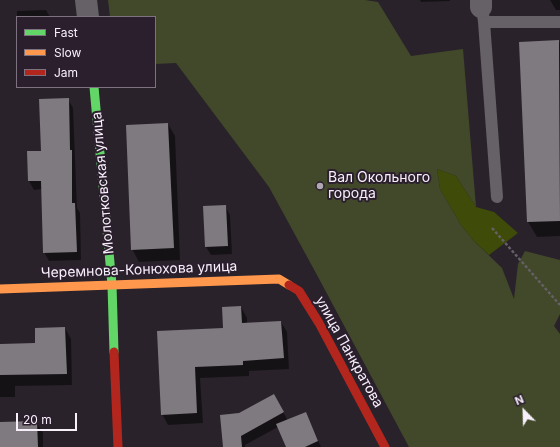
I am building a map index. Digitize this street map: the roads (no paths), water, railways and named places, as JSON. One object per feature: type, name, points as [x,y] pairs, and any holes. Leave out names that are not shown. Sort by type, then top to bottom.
[{"type":"street","points":[[86,0],[88,16]]},
{"type":"street","name":"Молотковская улица","points":[[94,88],[112,285],[118,447]]},
{"type":"street","name":"Черемнова-Конюхова улица","points":[[0,289],[279,279]]},
{"type":"street","name":"улица Панкратова","points":[[279,279],[299,291],[319,323],[385,447]]},
{"type":"lane","points":[[497,197],[482,10],[560,22]]},
{"type":"place","name":"Вал Окольного города","points":[[320,186]]}]
